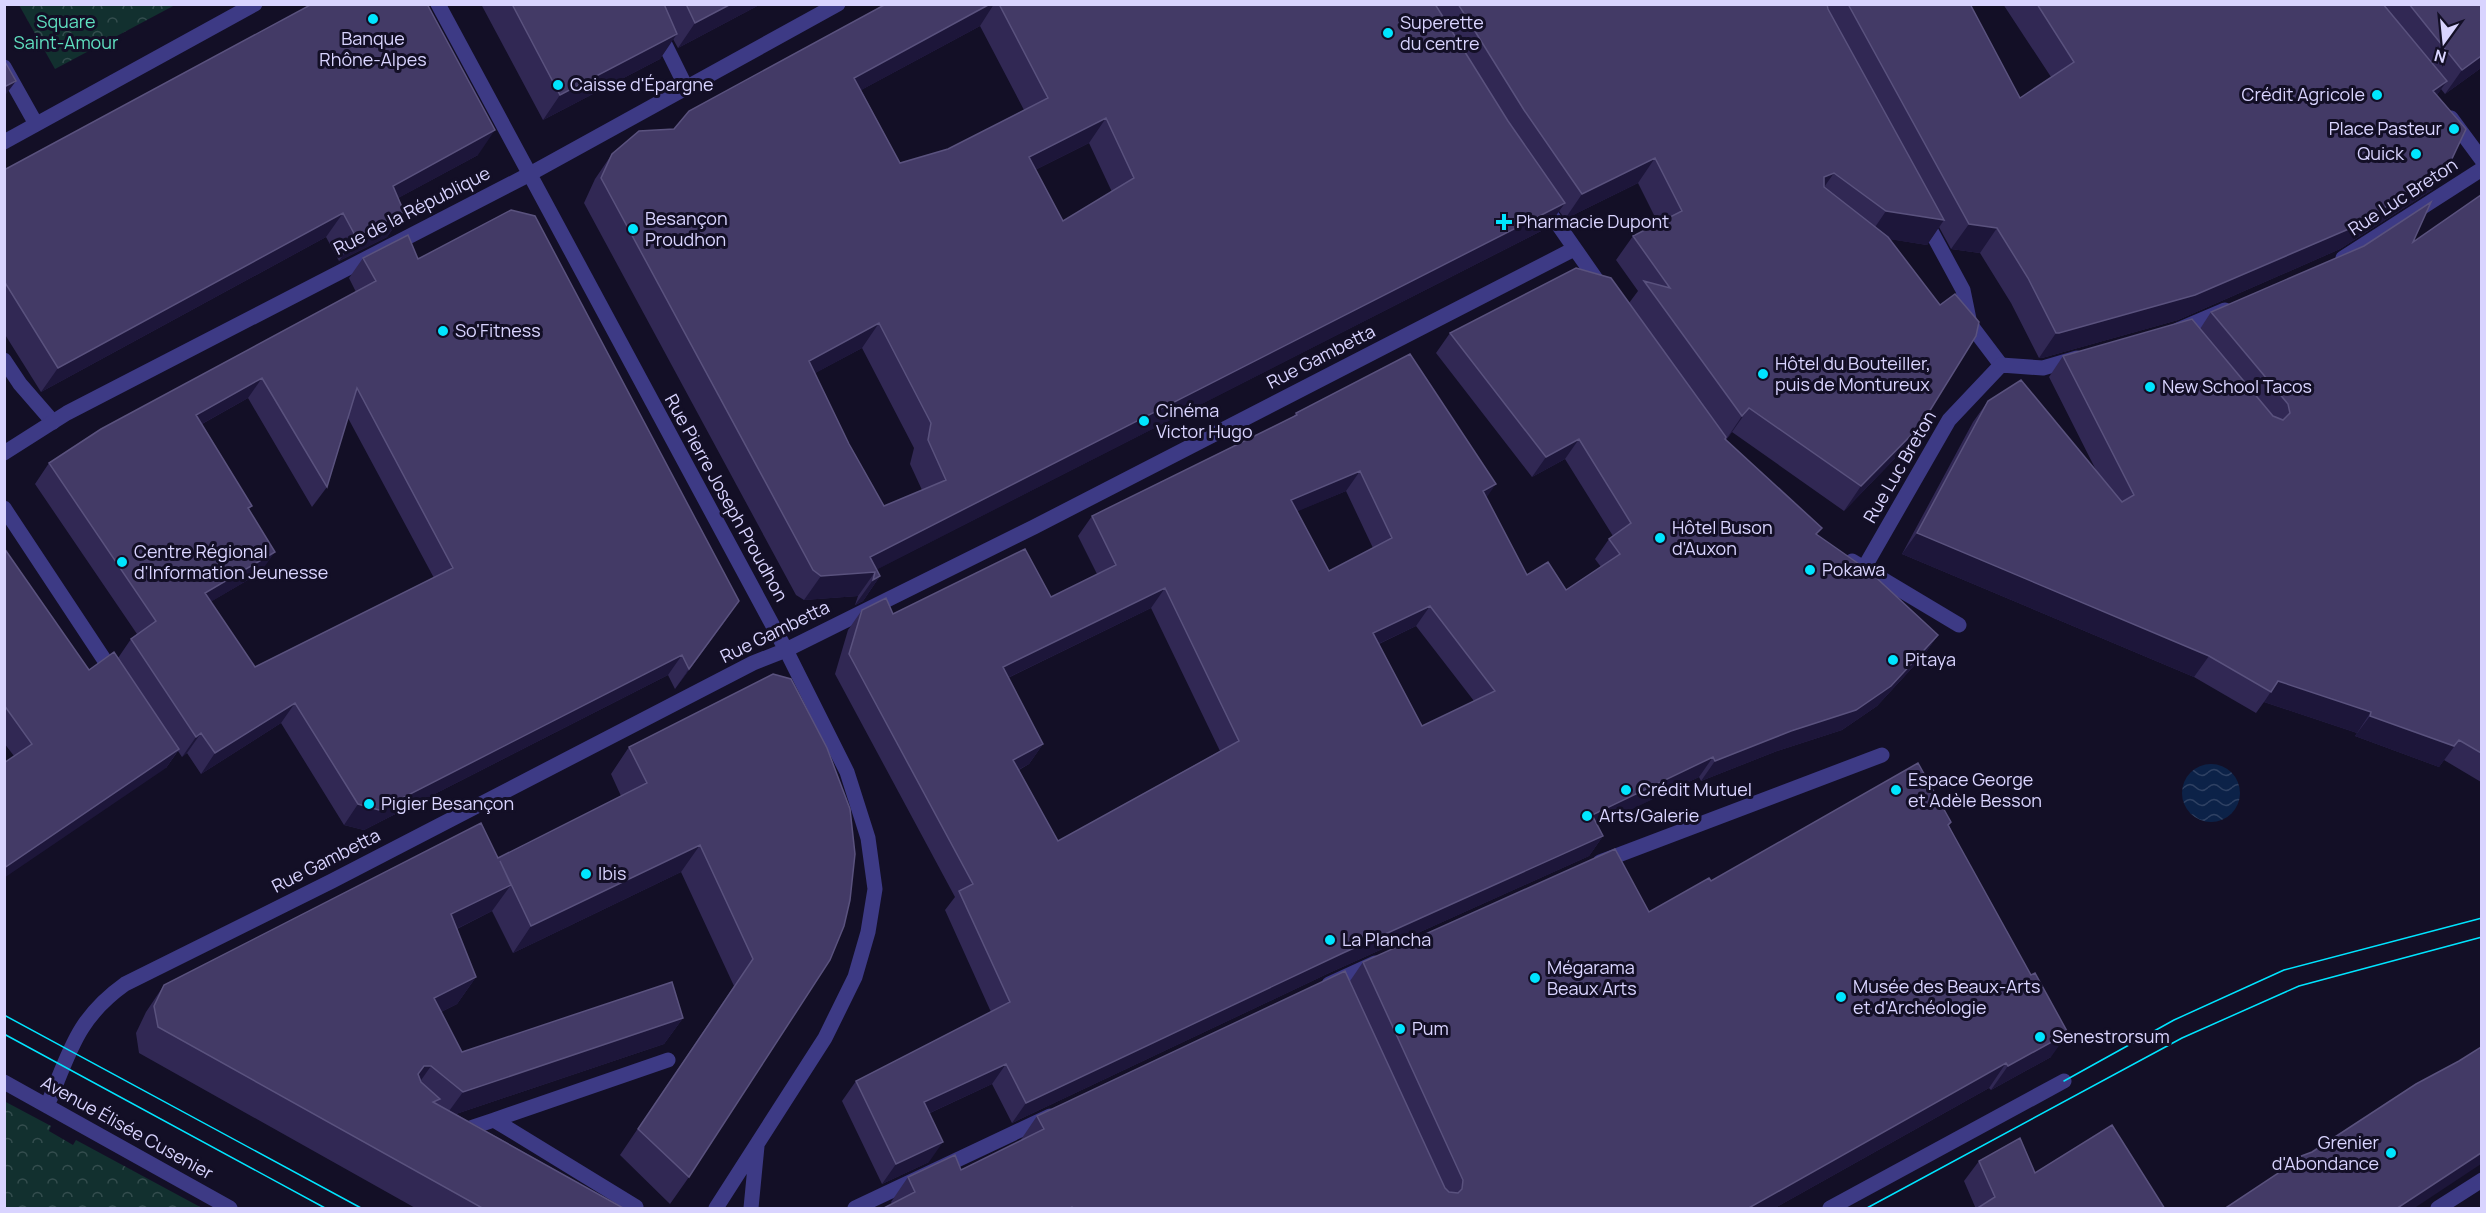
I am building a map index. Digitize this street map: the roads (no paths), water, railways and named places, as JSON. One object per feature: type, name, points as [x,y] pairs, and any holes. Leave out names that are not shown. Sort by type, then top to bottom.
[{"type":"street","points":[[4,142],[255,4]]},
{"type":"street","name":"Rue Pierre Joseph Proudhon","points":[[438,4],[528,175],[786,650],[847,772],[868,838],[875,890],[868,932],[855,977],[825,1038],[716,1209]]},
{"type":"street","points":[[645,4],[687,87]]},
{"type":"street","name":"Rue de la République","points":[[4,453],[53,422],[377,251],[528,175],[838,4]]},
{"type":"street","points":[[4,67],[36,124]]},
{"type":"street","points":[[2443,108],[2481,160]]},
{"type":"street","name":"Rue Luc Breton","points":[[2334,262],[2481,169]]},
{"type":"street","points":[[1531,186],[1615,305]]},
{"type":"street","points":[[1918,207],[1963,290],[1970,324]]},
{"type":"street","name":"Rue Gambetta","points":[[47,1106],[80,1029],[104,999],[125,984],[321,886],[753,663],[786,650],[1034,527],[1574,249]]},
{"type":"street","points":[[2158,335],[2185,333],[2235,305]]},
{"type":"street","points":[[1954,313],[1970,324],[2001,365],[2043,368],[2089,355]]},
{"type":"street","points":[[4,360],[20,384],[53,422]]},
{"type":"street","name":"Rue Luc Breton","points":[[1864,568],[1949,420],[2001,365]]},
{"type":"street","points":[[4,508],[120,684]]},
{"type":"street","points":[[1839,553],[1959,625]]},
{"type":"street","points":[[1584,868],[1882,755]]},
{"type":"street","points":[[1312,992],[1388,957]]},
{"type":"street","points":[[1333,982],[1340,996]]},
{"type":"street","points":[[445,1131],[459,1132],[668,1059]]},
{"type":"street","name":"Avenue Élisée Cusenier","points":[[4,1082],[230,1209]]},
{"type":"street","points":[[1830,1209],[2064,1082]]},
{"type":"street","points":[[855,1209],[1069,1107]]},
{"type":"street","points":[[494,1120],[636,1207]]},
{"type":"street","name":"Rue Pierre Joseph Proudhon","points":[[751,1209],[757,1143]]},
{"type":"street","points":[[2438,1209],[2481,1180]]},
{"type":"water","points":[[2211,764],[2222,766],[2235,777],[2240,793],[2238,804],[2227,817],[2211,822],[2200,820],[2187,809],[2182,793],[2184,782],[2195,769]]},
{"type":"tram line","points":[[2064,1081],[2174,1020],[2284,970],[2482,918]]},
{"type":"tram line","points":[[1867,1208],[2182,1038],[2299,986],[2482,937]]},
{"type":"tram line","points":[[4,1015],[361,1208]]},
{"type":"tram line","points":[[4,1034],[325,1208]]},
{"type":"place","name":"Banque Rhône-Alpes","points":[[373,19]]},
{"type":"place","name":"Superette du centre","points":[[1388,33]]},
{"type":"place","name":"Caisse d'Épargne","points":[[558,85]]},
{"type":"place","name":"Crédit Agricole","points":[[2377,95]]},
{"type":"place","name":"Place Pasteur","points":[[2454,129]]},
{"type":"place","name":"Quick","points":[[2416,154]]},
{"type":"place","name":"Pharmacie Dupont","points":[[1504,222]]},
{"type":"place","name":"Besançon Proudhon","points":[[633,229]]},
{"type":"place","name":"So'Fitness","points":[[443,331]]},
{"type":"place","name":"Hôtel du Bouteiller, puis de Montureux","points":[[1763,374]]},
{"type":"place","name":"New School Tacos","points":[[2150,387]]},
{"type":"place","name":"Cinéma Victor Hugo","points":[[1144,421]]},
{"type":"place","name":"Hôtel Buson d'Auxon","points":[[1660,538]]},
{"type":"place","name":"Centre Régional d'Information Jeunesse","points":[[122,562]]},
{"type":"place","name":"Pokawa","points":[[1810,570]]},
{"type":"place","name":"Pitaya","points":[[1893,660]]},
{"type":"place","name":"Crédit Mutuel","points":[[1626,790]]},
{"type":"place","name":"Espace George et Adèle Besson","points":[[1896,790]]},
{"type":"place","name":"Pigier Besançon","points":[[369,804]]},
{"type":"place","name":"Arts/Galerie","points":[[1587,816]]},
{"type":"place","name":"Ibis","points":[[586,874]]},
{"type":"place","name":"La Plancha","points":[[1330,940]]},
{"type":"place","name":"Mégarama Beaux Arts","points":[[1535,978]]},
{"type":"place","name":"Musée des Beaux-Arts et d'Archéologie","points":[[1841,997]]},
{"type":"place","name":"Pum","points":[[1400,1029]]},
{"type":"place","name":"Senestrorsum","points":[[2040,1037]]},
{"type":"place","name":"Grenier d'Abondance","points":[[2391,1153]]},
{"type":"park label","name":"Square Saint-Amour","points":[[66,32]]}]
